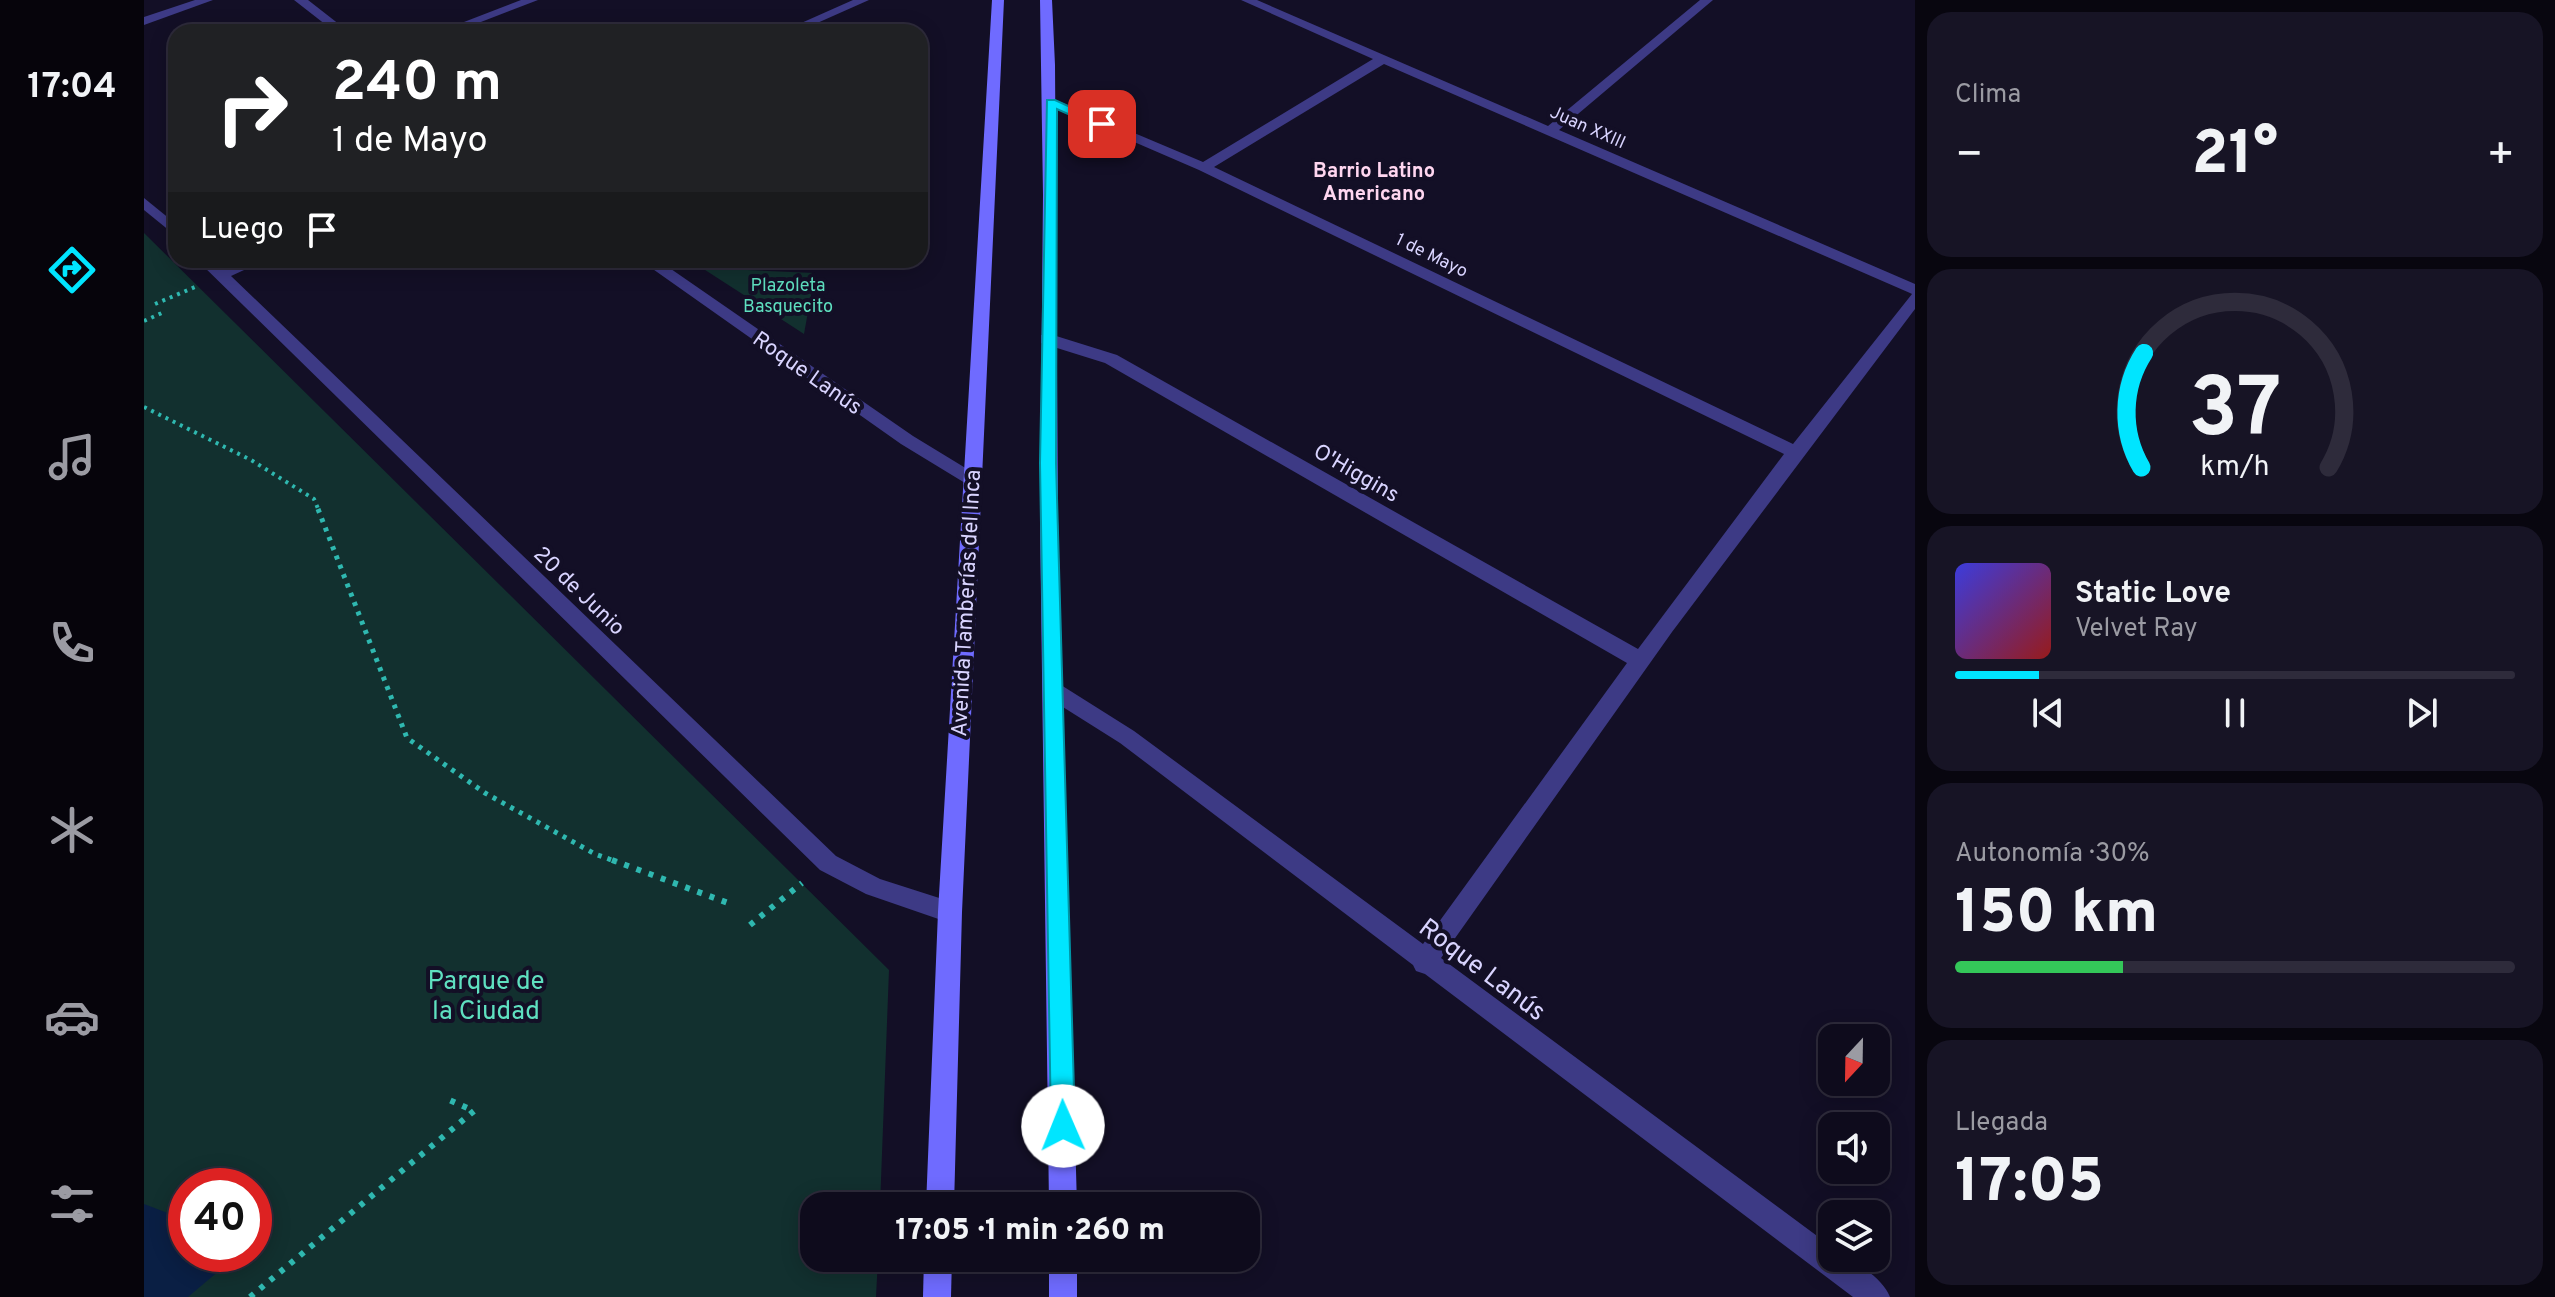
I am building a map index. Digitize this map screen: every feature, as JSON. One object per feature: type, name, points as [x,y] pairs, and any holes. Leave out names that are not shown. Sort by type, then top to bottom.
[{"type":"street","points":[[144,21],[207,0]]},
{"type":"street","points":[[300,0],[332,24]]},
{"type":"street","points":[[466,24],[532,0]]},
{"type":"street","points":[[806,24],[863,0]]},
{"type":"street","name":"Avenida Tamberías del Inca","points":[[940,1192],[950,912],[998,0]]},
{"type":"street","points":[[1046,0],[1051,103],[1047,339],[1063,1192]]},
{"type":"street","name":"Juan XXIII","points":[[1247,0],[1915,290]]},
{"type":"street","points":[[1551,130],[1707,0]]},
{"type":"street","points":[[1204,167],[1383,59]]},
{"type":"street","name":"1 de Mayo","points":[[1051,103],[1204,167],[1793,451]]},
{"type":"street","points":[[144,202],[168,224]]},
{"type":"street","name":"20 de Junio","points":[[214,268],[828,863],[874,887],[950,912]]},
{"type":"street","points":[[221,275],[238,268]]},
{"type":"street","name":"Roque Lanús","points":[[669,268],[907,440],[971,479]]},
{"type":"street","points":[[1424,963],[1638,659],[1793,451],[1915,298]]},
{"type":"street","name":"O'Higgins","points":[[1047,339],[1111,359],[1638,659]]},
{"type":"street","name":"Roque Lanús","points":[[1054,691],[1127,737],[1424,963],[1876,1297]]},
{"type":"street","points":[[937,1297],[938,1272]]},
{"type":"street","points":[[1063,1272],[1063,1297]]},
{"type":"path","points":[[155,304],[221,275]]},
{"type":"path","points":[[144,321],[164,312]]},
{"type":"path","points":[[144,407],[251,460],[314,499],[407,738],[485,793],[595,854],[728,903]]},
{"type":"path","points":[[750,925],[828,863]]},
{"type":"path","points":[[250,1297],[474,1111],[445,1098]]},
{"type":"green space","name":"Parque de la Ciudad","points":[[144,233],[168,257],[168,268],[179,268],[889,970],[881,1192],[800,1192],[800,1272],[877,1272],[876,1297],[144,1297]]},
{"type":"green space","name":"Plazoleta Basquecito","points":[[702,268],[815,273],[804,334]]},
{"type":"water","points":[[144,1204],[168,1213],[168,1272],[218,1272],[188,1297],[144,1297]]},
{"type":"district","name":"Barrio Latino Americano","points":[[1374,182]]},
{"type":"route","points":[[1063,1126],[1048,463],[1051,103],[1102,124]]}]
